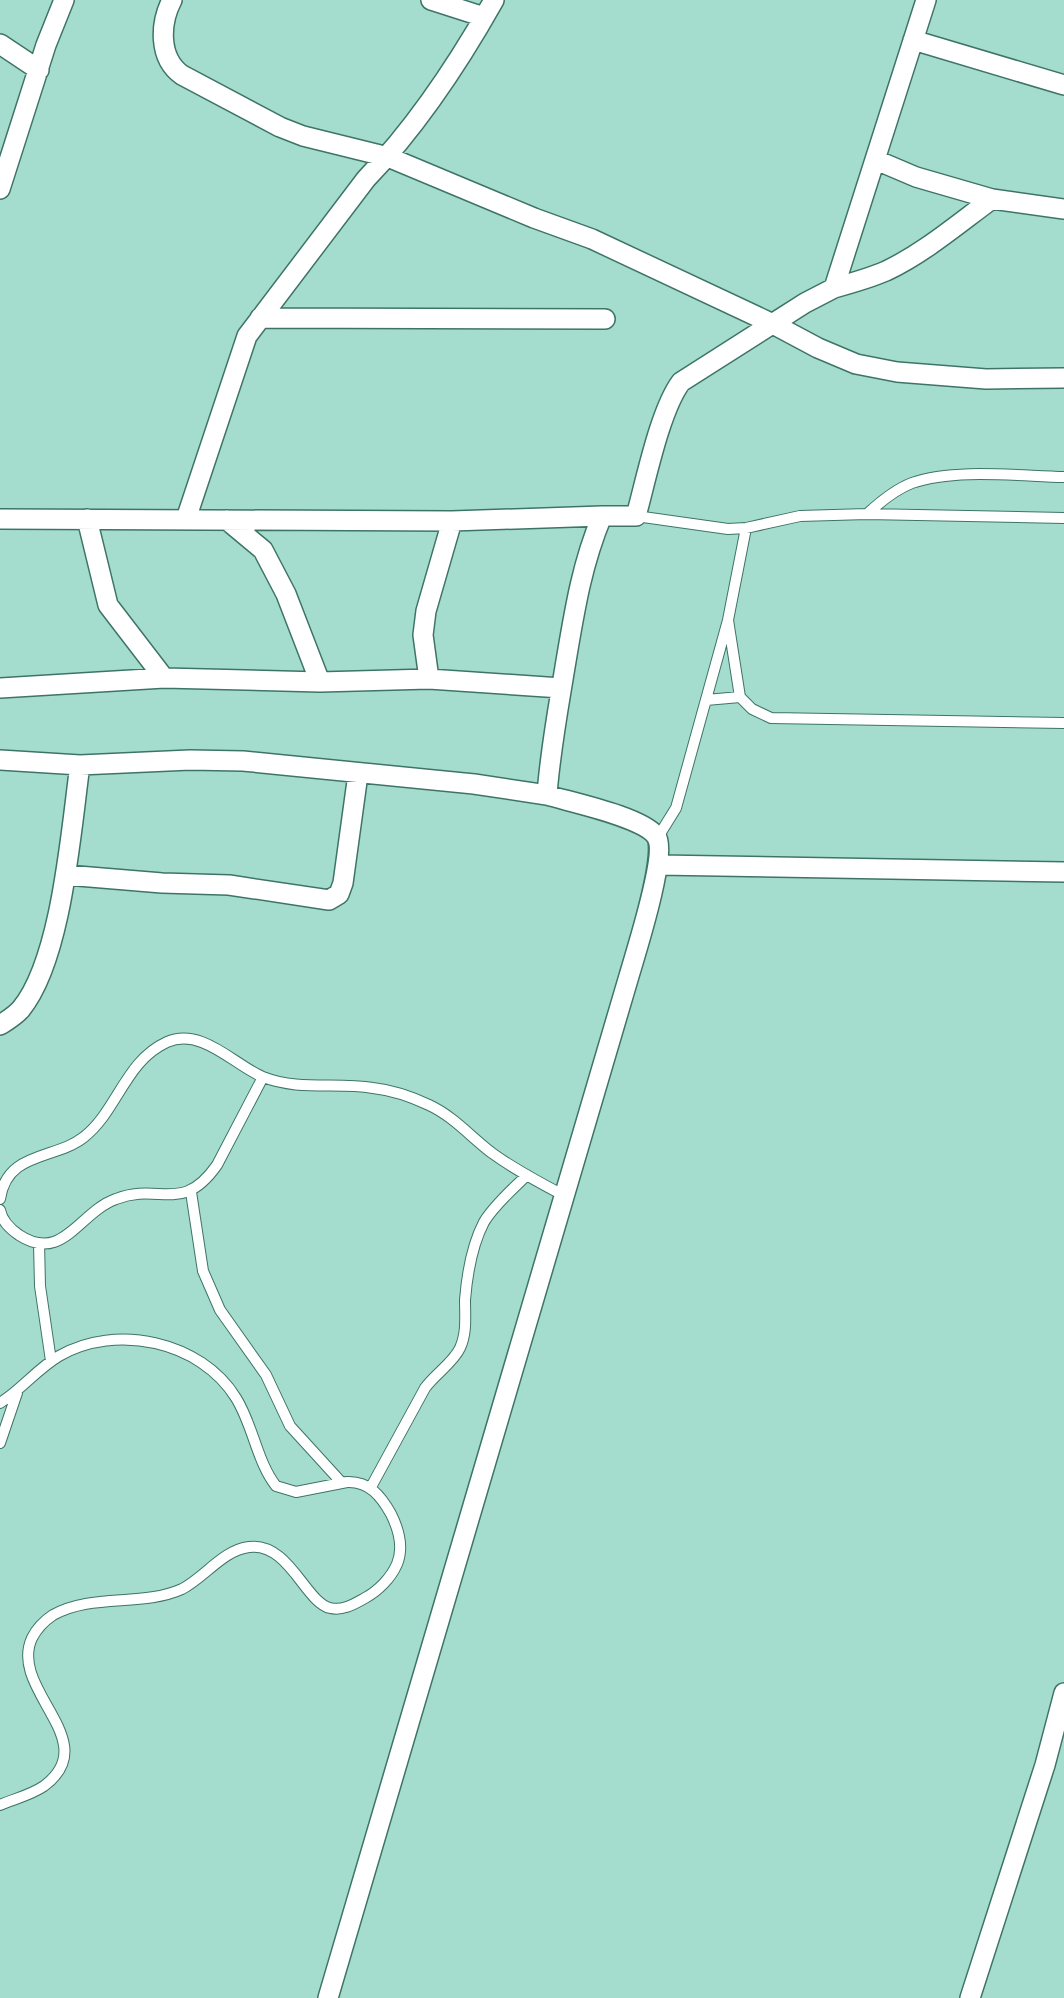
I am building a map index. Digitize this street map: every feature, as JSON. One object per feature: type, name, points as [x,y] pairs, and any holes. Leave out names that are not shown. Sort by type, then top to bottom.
[{"type":"street","points":[[0,189],[4,160],[64,0]]},
{"type":"street","points":[[172,0],[164,16],[164,39],[169,61],[176,71],[291,131],[336,146],[388,157],[604,244],[856,364],[883,370],[986,379],[1064,377]]},
{"type":"street","points":[[186,519],[247,335],[366,179],[388,157],[462,56],[489,8],[431,0]]},
{"type":"street","points":[[834,288],[926,0]]},
{"type":"street","points":[[913,40],[1064,85]]},
{"type":"street","points":[[0,44],[39,69]]},
{"type":"street","points":[[876,160],[916,177],[992,199],[1064,209]]},
{"type":"street","points":[[0,519],[452,521],[636,516],[673,393],[681,382],[805,303],[834,288],[889,270],[992,199]]},
{"type":"street","points":[[260,318],[605,319]]},
{"type":"street","points":[[547,795],[579,582],[588,548],[601,516]]},
{"type":"street","points":[[87,519],[108,605],[164,678]]},
{"type":"street","points":[[227,520],[263,550],[286,594],[320,682]]},
{"type":"street","points":[[429,679],[423,635],[426,611],[452,521]]},
{"type":"street","points":[[0,688],[164,678],[320,682],[429,679],[561,688]]},
{"type":"street","points":[[0,760],[80,765],[190,760],[243,761],[474,784],[547,795],[640,823],[658,837],[659,865],[629,976],[328,1998]]},
{"type":"street","points":[[0,1025],[21,1008],[35,986],[48,952],[66,875],[80,765]]},
{"type":"street","points":[[66,875],[229,885],[329,900],[339,894],[344,883],[358,774]]},
{"type":"street","points":[[659,865],[1064,872]]},
{"type":"street","points":[[970,1998],[1045,1765],[1064,1693]]},
{"type":"lane","points":[[867,514],[909,484],[932,477],[1064,477]]},
{"type":"lane","points":[[636,516],[728,529],[746,528],[800,516],[867,514],[1064,518]]},
{"type":"lane","points":[[658,837],[676,807],[728,620],[746,528]]},
{"type":"lane","points":[[728,620],[740,697],[752,709],[771,718],[1064,723]]},
{"type":"lane","points":[[706,700],[740,697]]},
{"type":"lane","points":[[0,1199],[3,1186],[17,1167],[74,1143],[90,1131],[137,1063],[163,1044],[186,1040],[212,1047],[263,1077],[286,1084],[374,1088],[430,1105],[495,1155],[565,1196]]},
{"type":"lane","points":[[0,1210],[9,1228],[24,1238],[38,1243],[58,1242],[99,1209],[118,1198],[191,1192],[210,1176],[218,1165],[263,1077]]},
{"type":"lane","points":[[371,1487],[425,1388],[461,1346],[465,1335],[465,1301],[470,1263],[484,1223],[498,1204],[527,1175]]},
{"type":"lane","points":[[191,1192],[203,1271],[220,1310],[266,1375],[290,1426],[342,1483]]},
{"type":"lane","points":[[38,1243],[43,1314],[51,1361]]},
{"type":"lane","points":[[0,1403],[18,1392],[51,1361],[73,1349],[112,1341],[136,1340],[180,1351],[210,1368],[234,1394],[245,1413],[268,1473],[276,1486],[296,1492],[355,1482],[371,1487],[389,1510],[396,1525],[400,1539],[400,1557],[394,1572],[383,1584],[372,1594],[352,1605],[333,1608],[324,1605],[286,1562],[270,1551],[250,1546],[229,1555],[183,1588],[148,1598],[77,1605],[50,1617],[30,1641],[27,1660],[34,1682],[62,1734],[65,1744],[62,1759],[53,1777],[45,1785],[0,1805]]},
{"type":"lane","points":[[0,1443],[18,1392]]}]
